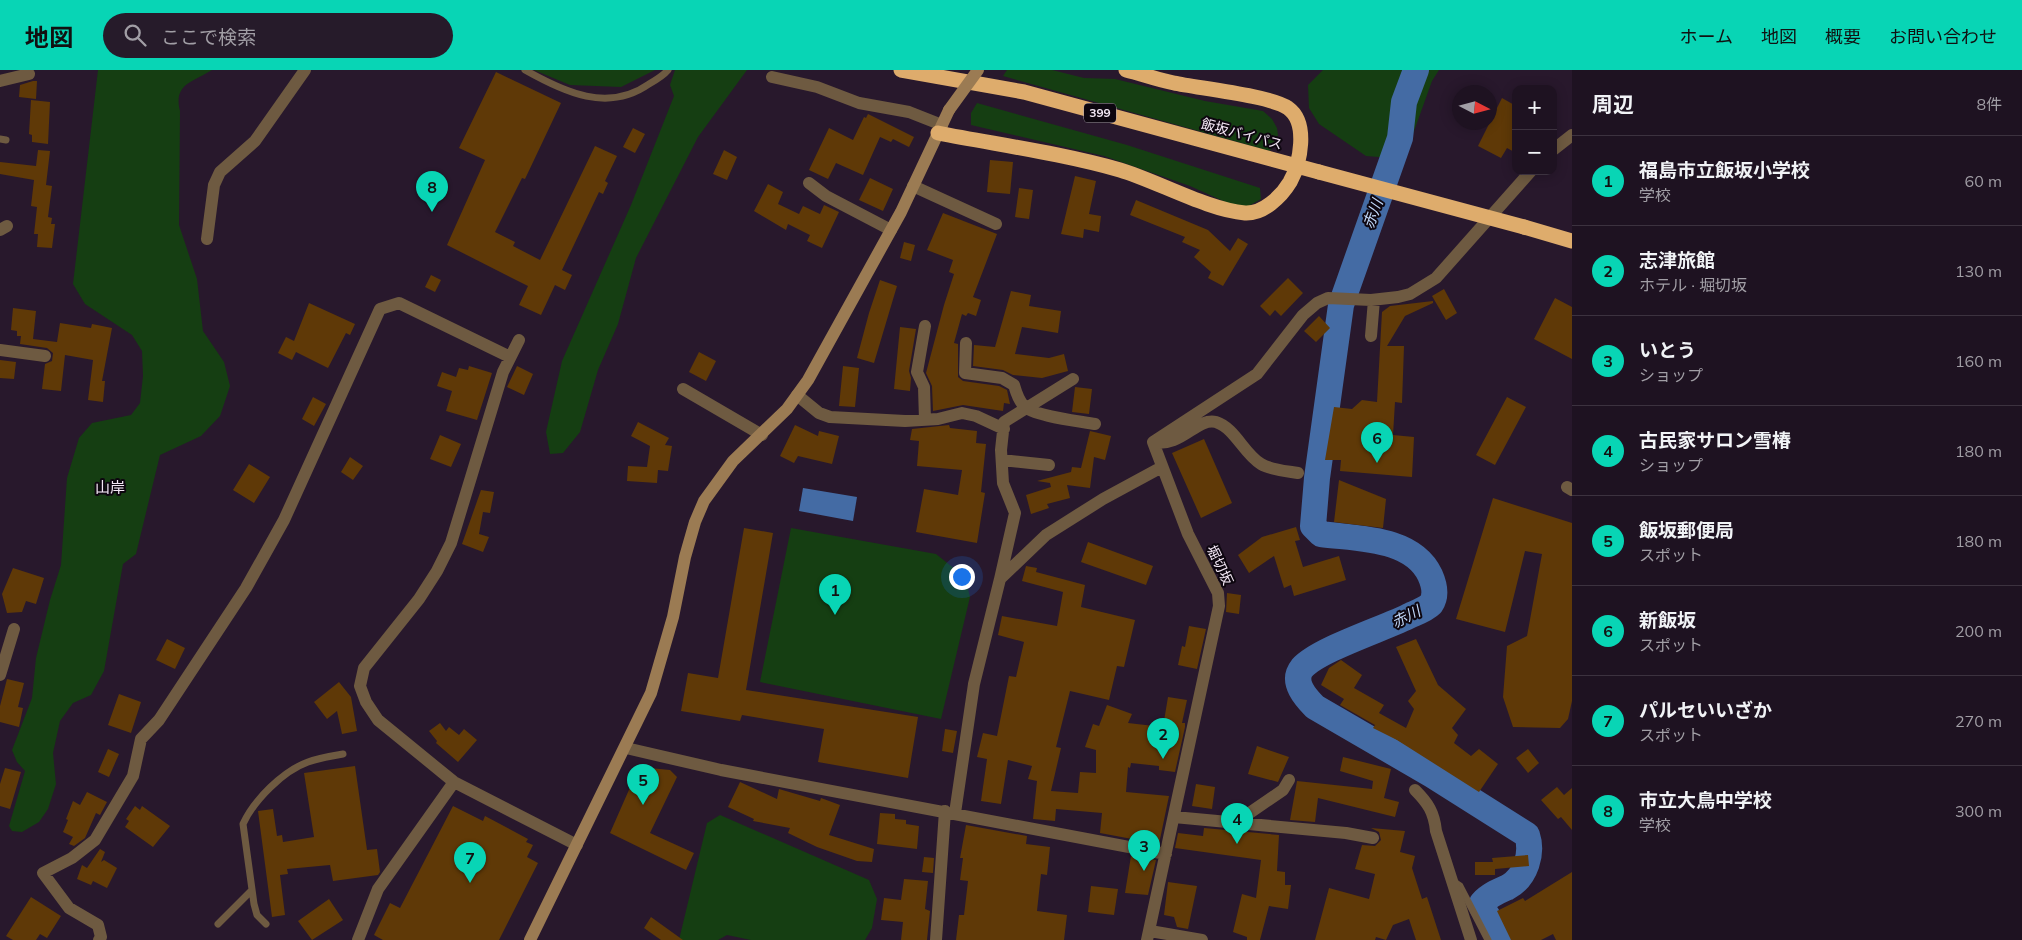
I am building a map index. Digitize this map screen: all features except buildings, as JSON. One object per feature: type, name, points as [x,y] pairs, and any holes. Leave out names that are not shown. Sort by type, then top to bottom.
[{"type":"highway","name":"飯坂バイパス","points":[[901,70],[1024,92],[1572,241]]},
{"type":"highway","points":[[940,129],[1061,154],[1122,171],[1225,209],[1245,213],[1258,211],[1274,200],[1288,186],[1298,166],[1299,129],[1297,119],[1288,108],[1263,100],[1171,82],[1126,70]]},
{"type":"street","points":[[207,239],[214,184],[220,172],[255,141],[306,70]]},
{"type":"street","points":[[530,940],[626,748],[651,693],[673,617],[685,557],[695,522],[704,501],[733,461],[762,435],[787,409],[797,395],[830,342],[891,230],[949,110],[978,70]]},
{"type":"street","points":[[0,82],[29,74]]},
{"type":"street","points":[[772,77],[817,87],[859,103],[909,112],[940,129]]},
{"type":"street","points":[[1557,147],[1572,135]]},
{"type":"street","points":[[1153,442],[1257,374],[1303,315],[1317,302],[1328,298],[1374,300],[1410,294],[1436,278],[1526,175]]},
{"type":"street","points":[[809,183],[826,196],[891,230]]},
{"type":"street","points":[[913,186],[996,224]]},
{"type":"street","points":[[1371,336],[1374,300]]},
{"type":"street","points":[[99,940],[101,937],[98,925],[69,908],[43,873],[72,858],[95,840],[122,797],[133,776],[141,740],[159,720],[246,588],[284,520],[380,309],[399,303],[510,357]]},
{"type":"street","points":[[925,326],[917,372],[924,387],[925,420]]},
{"type":"street","points":[[519,340],[503,372],[451,543],[437,571],[419,599],[364,668],[360,679],[366,702],[378,720],[454,782],[577,845]]},
{"type":"street","points":[[966,343],[965,373],[1002,378],[1014,385],[1018,397],[1025,408],[1038,413],[1095,424]]},
{"type":"street","points":[[0,350],[45,356]]},
{"type":"street","points":[[936,940],[950,812],[974,684],[1015,513],[1003,483],[1004,422],[1073,379]]},
{"type":"street","points":[[683,389],[762,435]]},
{"type":"street","points":[[797,395],[819,413],[830,417],[905,421],[925,420],[962,413],[976,416],[1004,429]]},
{"type":"street","points":[[1153,442],[1163,444],[1177,440],[1206,422],[1216,422],[1226,428],[1261,464],[1298,473]]},
{"type":"street","name":"堀切坂","points":[[1149,936],[1217,615],[1218,593],[1180,513],[1153,442]]},
{"type":"street","points":[[1002,460],[1049,464]]},
{"type":"street","points":[[1000,578],[1046,535],[1103,499],[1162,467]]},
{"type":"street","points":[[0,675],[14,629]]},
{"type":"street","points":[[626,748],[721,770],[1166,854]]},
{"type":"street","points":[[1235,823],[1283,790],[1289,780]]},
{"type":"street","points":[[358,940],[378,890],[454,782]]},
{"type":"street","points":[[1415,790],[1431,806],[1435,816],[1436,831],[1471,940]]},
{"type":"street","points":[[1174,817],[1346,833],[1373,838]]},
{"type":"street","points":[[1149,936],[1202,940]]},
{"type":"lane","points":[[525,70],[572,93],[601,99],[629,96],[640,91],[668,70]]},
{"type":"lane","points":[[266,924],[258,915],[251,891],[243,824],[248,814],[265,794],[296,768],[307,762],[343,754]]},
{"type":"lane","points":[[1451,881],[1460,886],[1488,940]]},
{"type":"lane","points":[[218,924],[251,891]]},
{"type":"green space","points":[[98,70],[212,70],[186,85],[179,95],[179,225],[197,279],[203,331],[224,362],[230,386],[220,416],[201,436],[160,455],[136,554],[123,564],[104,671],[91,695],[73,703],[60,721],[53,753],[56,784],[48,809],[39,822],[22,832],[12,831],[9,826],[25,771],[17,762],[12,750],[32,698],[36,658],[50,600],[61,565],[67,478],[79,438],[92,423],[131,415],[140,403],[143,376],[142,351],[132,335],[85,304],[73,284]]},
{"type":"green space","points":[[534,70],[655,70],[621,87],[570,85]]},
{"type":"green space","points":[[675,70],[747,70],[698,137],[636,258],[618,324],[598,370],[580,432],[563,453],[550,454],[546,432],[562,361],[631,205],[674,96],[670,85]]},
{"type":"green space","points":[[1007,70],[1052,70],[1084,78],[1115,79],[1205,101],[1263,111],[1272,119],[1277,128],[1278,135],[1270,151],[1003,76]]},
{"type":"green space","points":[[1323,70],[1439,70],[1432,81],[1404,159],[1366,156],[1319,124],[1309,108],[1308,85]]},
{"type":"green space","points":[[977,103],[1127,145],[1260,188],[1261,199],[1247,207],[1230,204],[1190,186],[1104,156],[971,125],[971,113]]},
{"type":"green space","points":[[791,528],[936,554],[965,577],[970,597],[941,719],[760,682]]},
{"type":"green space","points":[[720,815],[869,880],[877,899],[872,928],[865,940],[751,940],[727,935],[718,940],[679,940],[707,823]]},
{"type":"water","points":[[803,488],[857,497],[853,521],[799,511]]},
{"type":"waterway","name":"赤川","points":[[1416,70],[1404,102],[1400,138],[1341,305],[1317,478],[1313,526],[1321,534],[1382,542],[1410,553],[1422,563],[1430,575],[1434,586],[1434,597],[1431,604],[1422,610],[1337,646],[1311,661],[1302,668],[1298,679],[1301,689],[1315,707],[1432,775],[1527,835],[1529,849],[1524,871],[1514,883],[1491,895],[1482,903],[1482,907],[1502,940]]},
{"type":"place","name":"市立大鳥中学校","points":[[432,212]]},
{"type":"place","name":"新飯坂","points":[[1377,463]]},
{"type":"place","name":"福島市立飯坂小学校","points":[[835,615]]},
{"type":"place","name":"志津旅館","points":[[1163,759]]},
{"type":"place","name":"飯坂郵便局","points":[[643,805]]},
{"type":"place","name":"古民家サロン雪椿","points":[[1237,844]]},
{"type":"place","name":"いとう","points":[[1144,871]]},
{"type":"place","name":"パルセいいざか","points":[[470,883]]},
{"type":"district","name":"山岸","points":[[110,488]]}]
